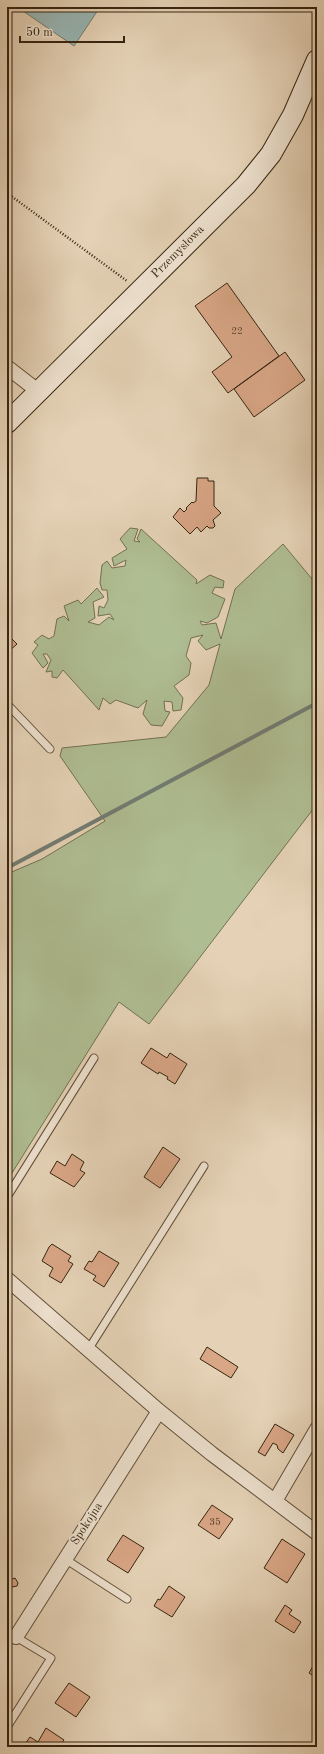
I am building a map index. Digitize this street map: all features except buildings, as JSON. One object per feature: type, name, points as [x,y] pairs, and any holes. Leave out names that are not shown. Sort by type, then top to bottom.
[{"type":"street","name":"Przemysłowa","points":[[7,422],[246,185],[271,154],[293,115],[317,60]]},
{"type":"street","points":[[7,367],[38,391]]},
{"type":"street","points":[[7,1279],[159,1411],[212,1454],[317,1533]]},
{"type":"street","name":"Spokojna","points":[[16,1637],[159,1411]]},
{"type":"street","points":[[275,1501],[317,1429]]},
{"type":"lane","points":[[7,704],[50,749]]},
{"type":"lane","points":[[7,1197],[94,1058]]},
{"type":"lane","points":[[88,1350],[204,1166]]},
{"type":"lane","points":[[64,1559],[127,1599]]},
{"type":"lane","points":[[7,1727],[50,1658],[16,1637]]},
{"type":"path","points":[[7,193],[140,290]]},
{"type":"green space","points":[[130,528],[138,529],[134,541],[140,542],[137,539],[141,529],[197,580],[196,584],[210,575],[224,581],[223,588],[215,587],[212,593],[225,599],[218,617],[207,623],[200,621],[202,625],[216,623],[221,639],[235,589],[283,544],[317,585],[317,804],[149,1024],[119,1002],[7,1181],[7,874],[42,859],[105,821],[60,756],[62,748],[166,737],[209,685],[220,644],[206,650],[198,641],[203,635],[191,638],[186,656],[191,663],[189,675],[174,686],[183,698],[181,710],[173,711],[172,702],[164,701],[165,711],[170,712],[162,726],[151,725],[143,714],[147,700],[138,708],[116,700],[110,704],[103,698],[99,710],[63,670],[57,678],[52,677],[52,671],[46,672],[51,660],[47,654],[43,654],[48,663],[43,668],[32,653],[38,645],[34,642],[42,635],[49,639],[54,636],[57,619],[64,616],[69,621],[64,606],[78,600],[81,604],[97,588],[104,597],[93,602],[95,618],[88,622],[99,625],[109,617],[114,620],[110,614],[98,616],[99,606],[104,608],[108,600],[107,590],[102,590],[100,583],[102,565],[107,561],[112,568],[125,566],[126,560],[114,566],[112,558],[127,549],[120,539]]},
{"type":"water","points":[[27,7],[100,7],[74,46],[23,11]]},
{"type":"waterway","points":[[7,868],[317,703]]}]
